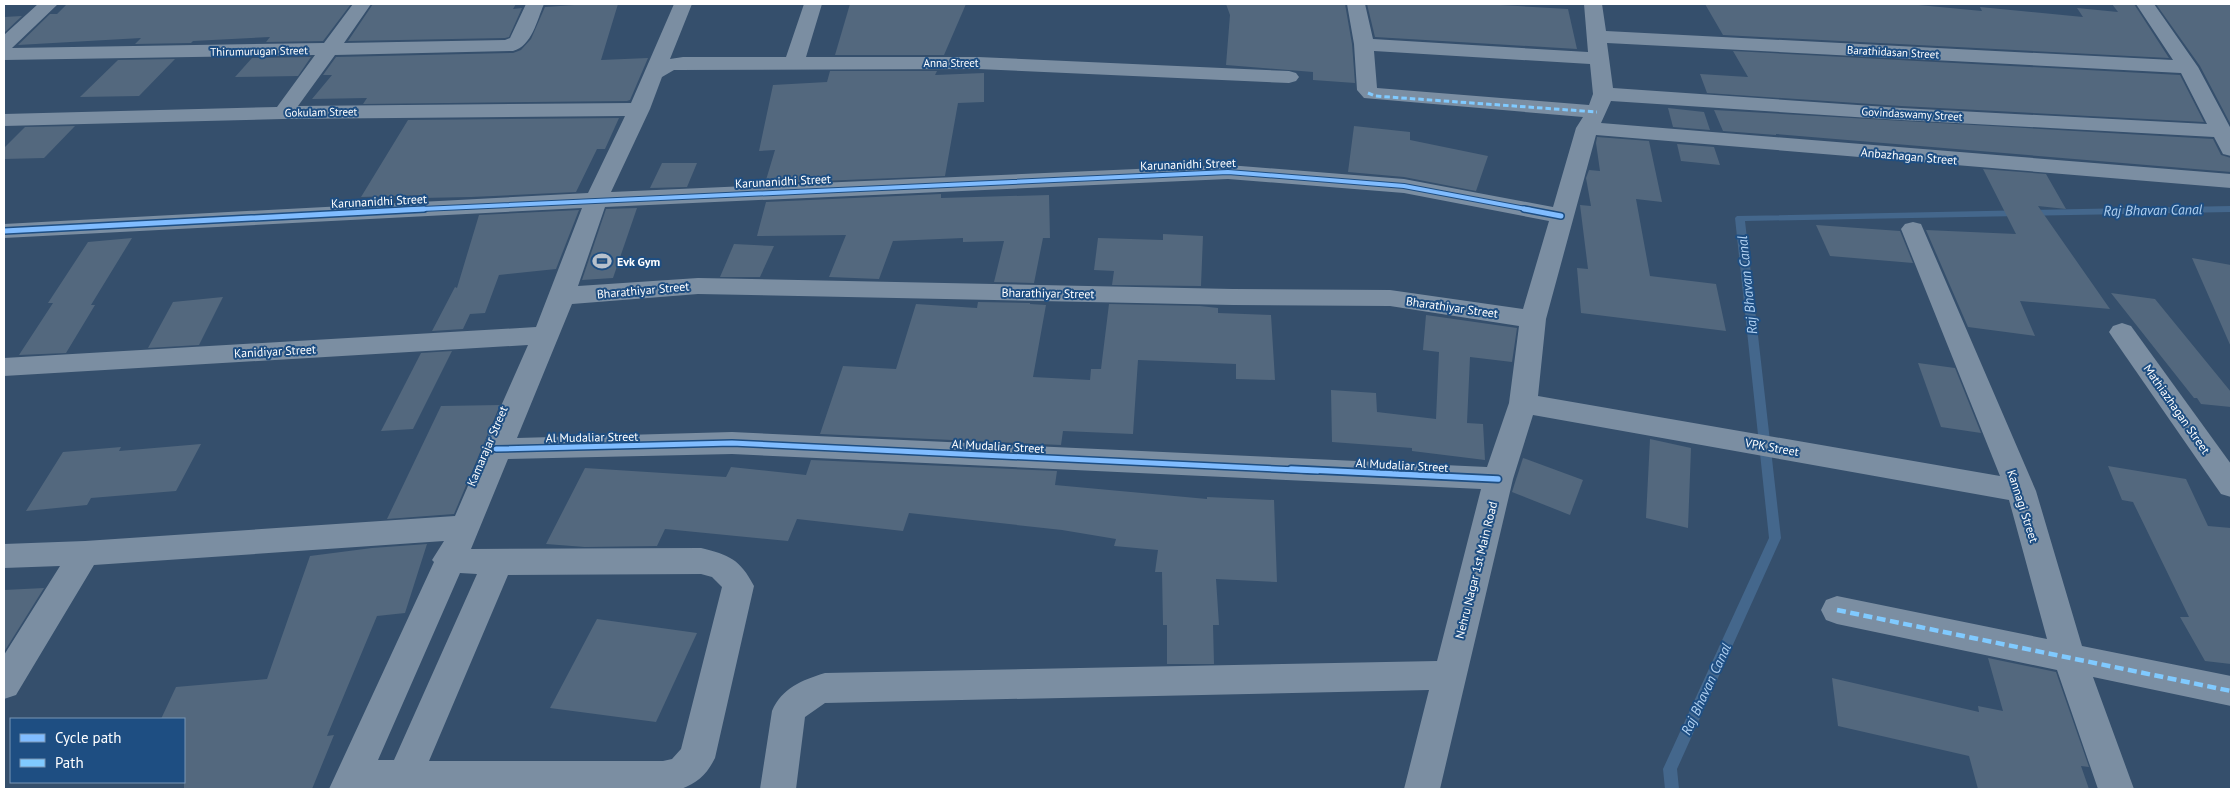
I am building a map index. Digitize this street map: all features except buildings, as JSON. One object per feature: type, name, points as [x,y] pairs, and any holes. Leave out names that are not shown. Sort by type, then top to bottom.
[{"type":"street","points":[[4,45],[49,4]]},
{"type":"street","points":[[283,113],[362,4]]},
{"type":"street","name":"Thirumurugan Street","points":[[4,54],[327,50],[513,45],[518,41],[534,4]]},
{"type":"street","points":[[639,109],[683,4]]},
{"type":"street","points":[[794,62],[813,4]]},
{"type":"street","points":[[1356,4],[1364,44],[1368,93],[1375,96],[1596,111]]},
{"type":"street","name":"Nehru Nagar 1st Main Road","points":[[1422,789],[1498,479],[1522,403],[1533,319],[1561,216],[1596,111],[1599,48],[1588,4]]},
{"type":"street","points":[[2145,4],[2188,67],[2231,150]]},
{"type":"street","name":"Barathidasan Street","points":[[1364,44],[1599,48],[2188,67]]},
{"type":"street","name":"Anna Street","points":[[653,74],[669,65],[683,63],[794,62],[978,63],[1289,77]]},
{"type":"street","name":"Gokulam Street","points":[[4,120],[283,113],[639,109]]},
{"type":"street","name":"Kamarajar Street","points":[[350,783],[448,560],[465,527],[496,449],[562,296],[596,200],[639,109]]},
{"type":"street","name":"Govindaswamy Street","points":[[1596,111],[1901,114],[2220,131]]},
{"type":"street","name":"Anbazhagan Street","points":[[1596,111],[2231,181]]},
{"type":"street","name":"Karunanidhi Street","points":[[4,230],[596,200],[1228,172],[1404,186],[1561,216]]},
{"type":"street","name":"Kannagi Street","points":[[1913,229],[2021,491],[2069,657],[2116,789]]},
{"type":"street","name":"Bharathiyar Street","points":[[562,296],[698,286],[1233,297],[1390,298],[1533,319]]},
{"type":"street","name":"Mathiazhagan Street","points":[[2122,332],[2231,486]]},
{"type":"street","name":"Kanidiyar Street","points":[[4,367],[546,335]]},
{"type":"street","name":"VPK Street","points":[[1522,403],[2021,491]]},
{"type":"street","name":"Al Mudaliar Street","points":[[496,449],[732,444],[1498,479]]},
{"type":"street","points":[[4,556],[85,553],[465,527]]},
{"type":"street","points":[[4,684],[85,553]]},
{"type":"street","points":[[350,783],[405,776],[663,778],[683,772],[697,758],[738,586],[731,573],[720,565],[701,561],[498,562],[448,560]]},
{"type":"street","points":[[405,776],[498,562]]},
{"type":"street","points":[[1838,610],[2231,691]]},
{"type":"street","points":[[778,789],[790,711],[797,701],[808,694],[825,688],[1450,675]]},
{"type":"waterway","name":"Raj Bhavan Canal","points":[[1672,789],[1670,769],[1775,538],[1740,218],[2231,209]]},
{"type":"marked path","points":[[1368,93],[1375,96],[1597,112]]},
{"type":"marked path","points":[[1837,610],[2231,691]]},
{"type":"cycle path","points":[[4,231],[596,200],[1228,172],[1404,186],[1561,216]]},
{"type":"cycle path","points":[[496,449],[732,443],[1498,479]]},
{"type":"place","name":"Evk Gym","points":[[602,261]]}]
